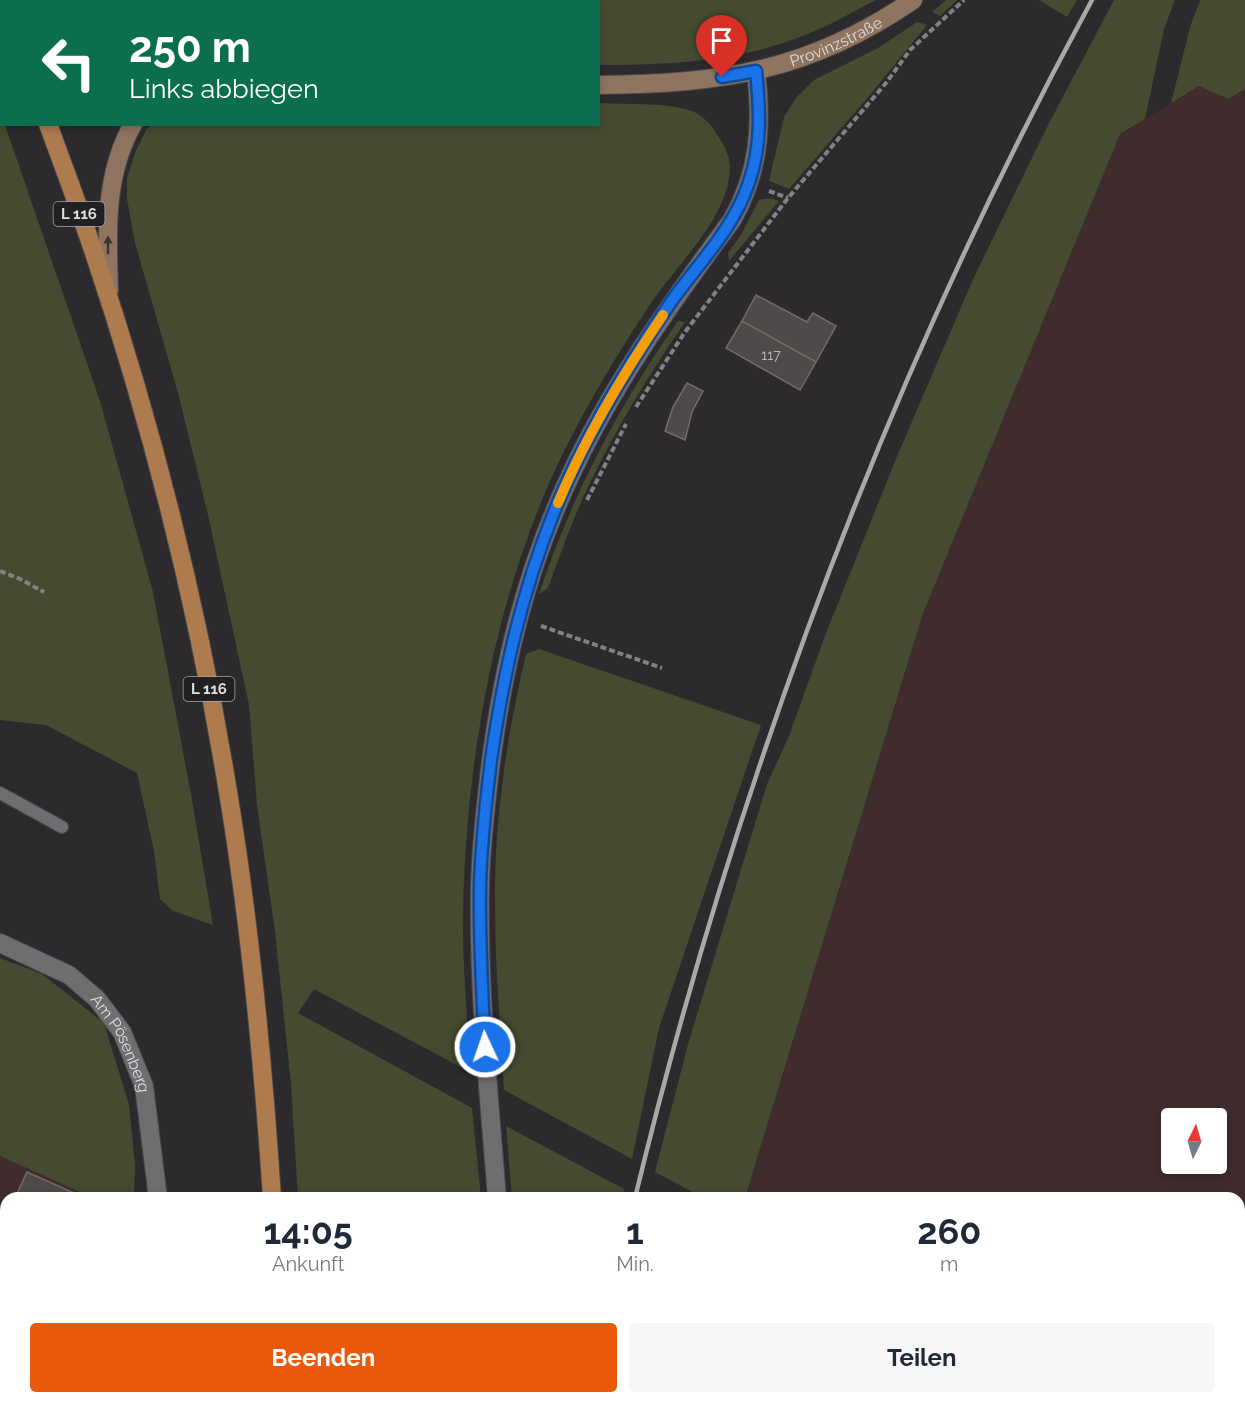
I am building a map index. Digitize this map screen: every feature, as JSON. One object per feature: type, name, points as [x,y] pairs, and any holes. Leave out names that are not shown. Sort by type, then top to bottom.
[{"type":"main road","name":"Provinzstraße","points":[[600,85],[655,84],[756,71],[831,47],[881,21],[913,0]]},
{"type":"main road","name":"L 116","points":[[49,126],[109,303],[156,456],[191,599],[220,746],[245,911],[271,1192]]},
{"type":"main road","name":"L 116","points":[[109,303],[108,222],[111,191],[116,164],[124,140],[132,126]]},
{"type":"street","points":[[496,1192],[485,1047],[480,884],[484,816],[507,662],[517,619],[553,514],[595,427],[653,330],[732,220],[742,200],[749,183],[758,143],[760,107],[756,71]]},
{"type":"street","name":"Am Pösenberg","points":[[0,942],[69,975],[97,999],[122,1032],[144,1086],[157,1192]]},
{"type":"lane","points":[[0,793],[62,827]]},
{"type":"path","points":[[634,410],[686,332],[788,198],[886,83],[910,50],[964,0]]},
{"type":"path","points":[[584,506],[628,419]]},
{"type":"path","points":[[0,571],[45,592]]},
{"type":"path","points":[[538,632],[544,616]]},
{"type":"path","points":[[517,619],[662,668]]},
{"type":"shaded area","points":[[1199,86],[1228,99],[1245,89],[1245,1192],[747,1192],[922,616],[1120,134]]},
{"type":"shaded area","points":[[0,1156],[82,1192],[0,1192]]},
{"type":"green space","points":[[600,0],[876,0],[819,29],[759,50],[706,60],[600,65]]},
{"type":"green space","points":[[946,0],[957,0],[940,16],[932,12]]},
{"type":"green space","points":[[1039,0],[1077,0],[1067,17]]},
{"type":"green space","points":[[1114,0],[1175,0],[1164,29],[1145,119],[1120,134],[922,616],[747,1192],[693,1192],[655,1172],[688,1044],[767,784],[789,736],[826,633],[898,454],[974,277],[1048,125]]},
{"type":"green space","points":[[1200,0],[1245,0],[1245,89],[1228,99],[1199,86],[1171,103],[1190,27]]},
{"type":"green space","points":[[917,22],[927,25],[789,189],[769,181],[784,117],[796,98],[814,80],[878,48]]},
{"type":"green space","points":[[600,103],[644,104],[678,107],[698,114],[716,132],[729,159],[727,186],[712,222],[651,303],[612,364],[576,427],[555,470],[533,522],[499,630],[477,743],[465,857],[463,933],[470,1072],[314,989],[298,1013],[472,1108],[480,1192],[298,1192],[291,1084],[275,932],[257,805],[249,705],[208,515],[178,393],[135,243],[127,199],[127,178],[146,130],[150,126],[600,126]]},
{"type":"green space","points":[[0,126],[5,126],[100,401],[153,592],[213,925],[173,911],[160,899],[154,851],[137,773],[46,725],[0,720]]},
{"type":"green space","points":[[770,198],[779,201],[729,261],[728,253],[742,233],[759,200]]},
{"type":"green space","points":[[678,321],[685,322],[647,380],[612,440],[579,507],[548,588],[539,594],[566,522],[599,452],[636,385]]},
{"type":"green space","points":[[539,649],[761,725],[659,1028],[632,1159],[504,1090],[495,903],[499,809],[508,746],[526,654]]},
{"type":"green space","points":[[0,958],[42,974],[104,1023],[129,1105],[135,1164],[134,1192],[81,1192],[0,1156]]},
{"type":"green space","points":[[506,1126],[624,1189],[623,1192],[512,1192]]},
{"type":"building","points":[[756,295],[807,322],[813,313],[836,326],[816,362],[742,321]]},
{"type":"building","points":[[742,321],[816,362],[800,390],[726,348]]},
{"type":"building","points":[[687,383],[703,391],[692,412],[685,440],[665,431],[673,407]]},
{"type":"building","points":[[27,1172],[72,1192],[18,1192]]},
{"type":"railway","points":[[637,1192],[675,1043],[720,888],[770,736],[824,584],[884,435],[948,288],[1018,143],[1092,0]]},
{"type":"slow traffic","points":[[558,503],[579,456],[613,393],[663,315]]},
{"type":"route","points":[[485,1047],[480,919],[484,816],[494,738],[511,645],[541,546],[579,456],[613,393],[653,330],[732,220],[749,183],[760,125],[756,71],[722,77]]}]
